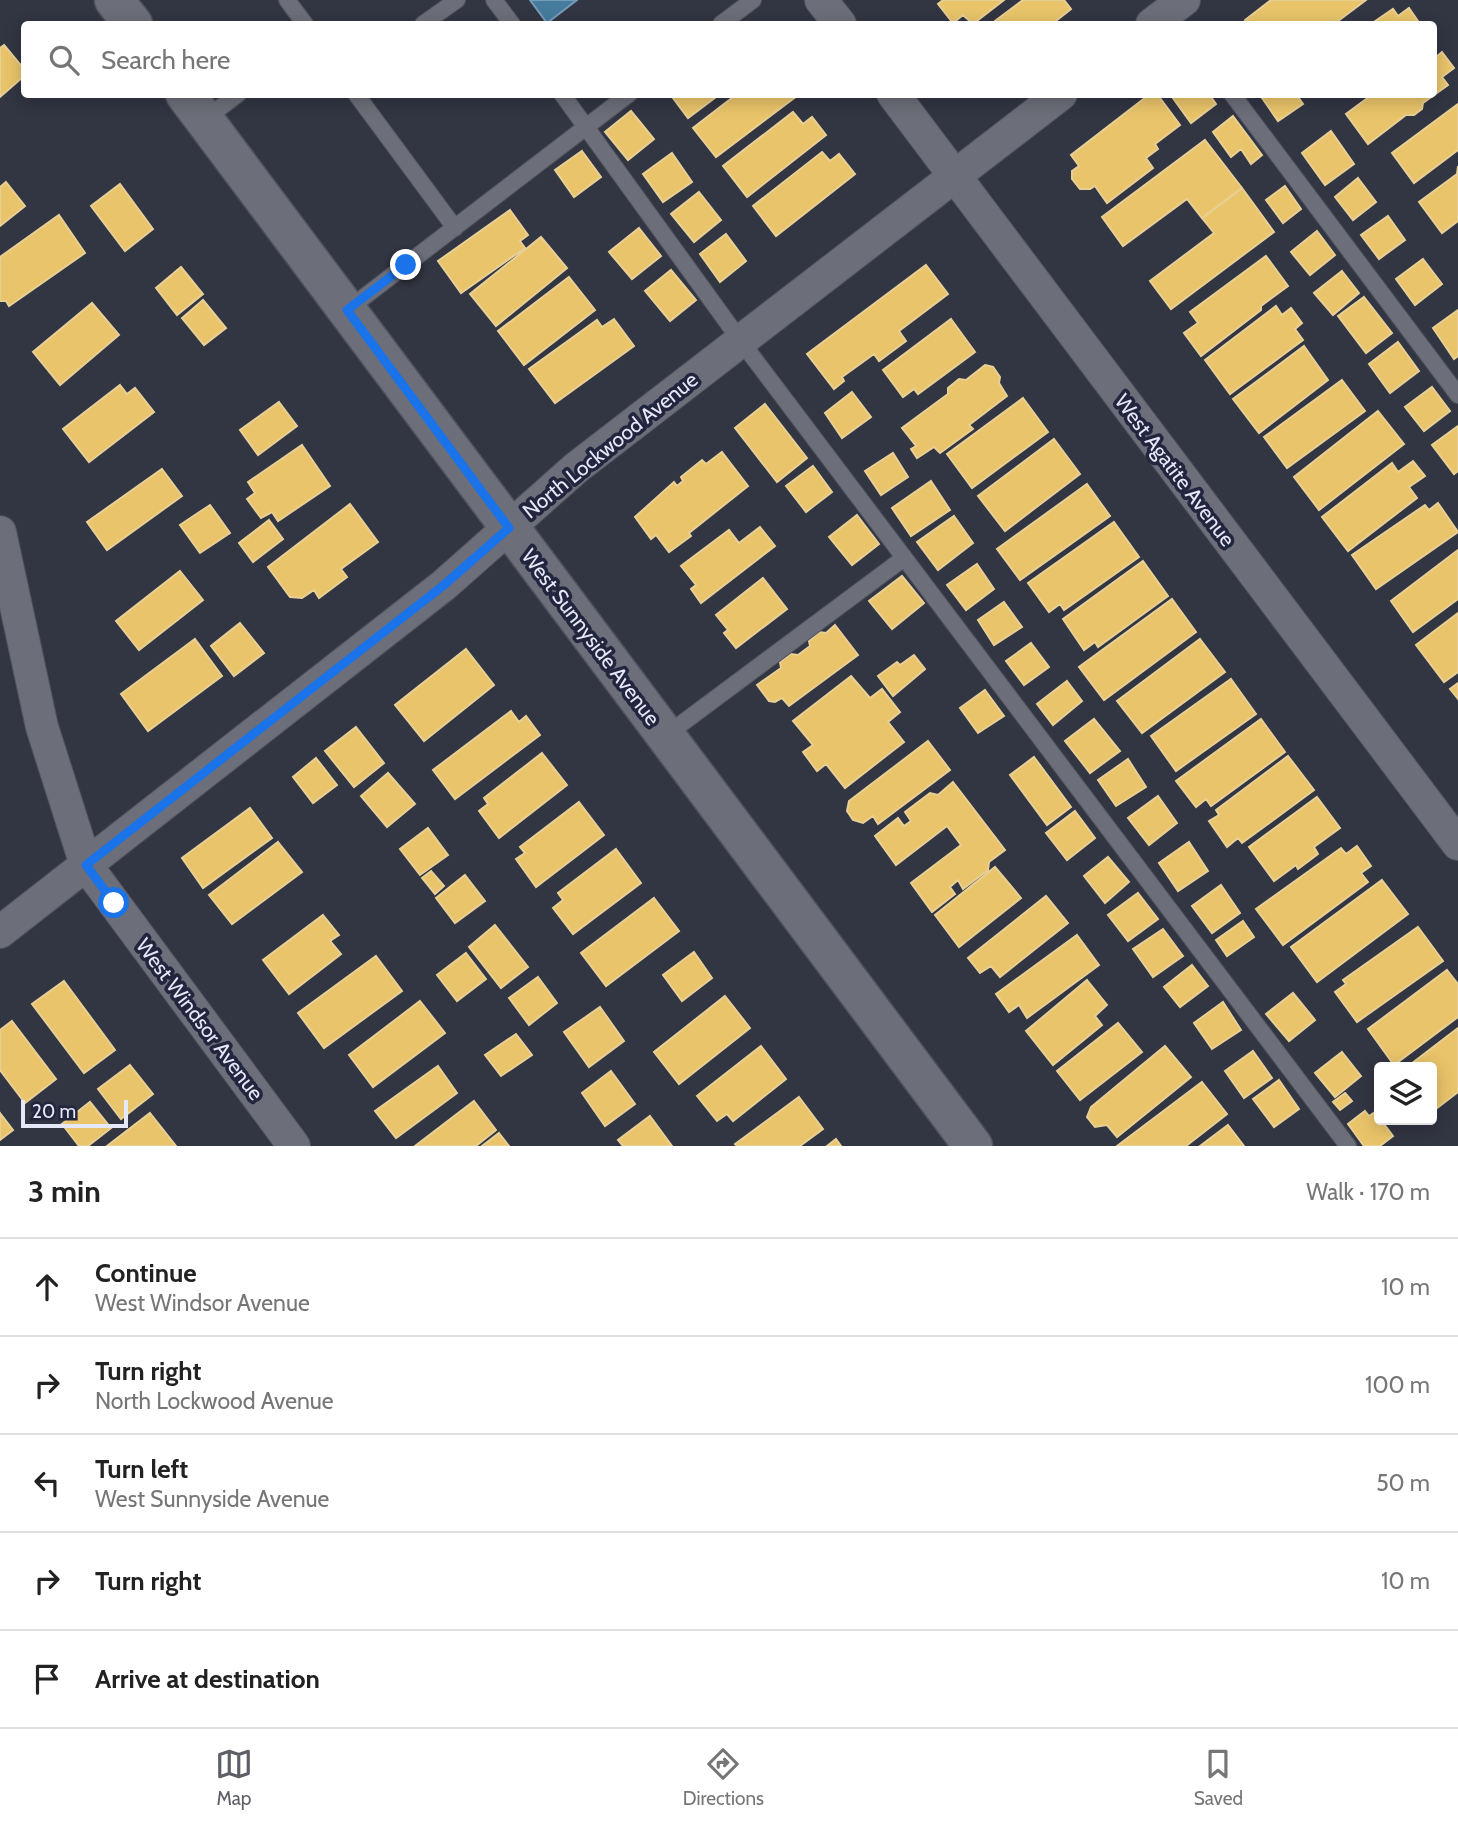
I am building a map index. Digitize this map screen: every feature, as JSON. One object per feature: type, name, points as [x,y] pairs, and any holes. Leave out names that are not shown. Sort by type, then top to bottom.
[{"type":"street","points":[[821,0],[838,21]]},
{"type":"street","name":"West Agatite Avenue","points":[[896,98],[1458,845]]},
{"type":"street","name":"North Lockwood Avenue","points":[[0,932],[444,585],[576,468],[1055,98]]},
{"type":"street","name":"West Sunnyside Avenue","points":[[194,107],[973,1146]]},
{"type":"street","name":"West Windsor Avenue","points":[[0,532],[43,727],[86,865],[295,1146]]},
{"type":"lane","points":[[287,0],[303,21]]},
{"type":"lane","points":[[427,21],[457,0]]},
{"type":"lane","points":[[494,0],[510,21]]},
{"type":"lane","points":[[725,21],[752,0]]},
{"type":"lane","points":[[194,107],[224,98]]},
{"type":"lane","points":[[359,98],[455,228]]},
{"type":"lane","points":[[565,98],[740,340],[1348,1146]]},
{"type":"lane","points":[[347,310],[624,98]]},
{"type":"lane","points":[[1234,98],[1458,395]]},
{"type":"lane","points":[[665,736],[904,558]]},
{"type":"building: Homes","points":[[943,0],[1004,0],[977,21],[970,21],[963,15],[951,21],[938,4]]},
{"type":"building: Homes","points":[[1023,0],[1064,0],[1071,9],[1056,21],[995,21]]},
{"type":"building: Homes","points":[[1271,0],[1366,0],[1338,21],[1245,20]]},
{"type":"building: Homes","points":[[1409,8],[1418,21],[1375,21],[1393,9],[1398,16]]},
{"type":"building: Homes","points":[[4,45],[21,65],[21,79],[0,97],[0,48]]},
{"type":"building: Homes","points":[[1442,52],[1454,68],[1442,77],[1448,85],[1437,93],[1437,56]]},
{"type":"building: Homes","points":[[673,98],[715,98],[688,118]]},
{"type":"building: Homes","points":[[732,98],[794,98],[716,157],[693,128]]},
{"type":"building: Homes","points":[[1145,98],[1160,98],[1180,125],[1155,144],[1158,149],[1146,158],[1153,168],[1107,203],[1095,186],[1080,189],[1072,179],[1072,171],[1079,166],[1071,155]]},
{"type":"building: Homes","points":[[1173,98],[1212,98],[1216,104],[1191,123]]},
{"type":"building: Homes","points":[[1262,98],[1299,98],[1303,104],[1278,121]]},
{"type":"building: Homes","points":[[1368,98],[1430,98],[1414,115],[1406,115],[1368,144],[1346,114]]},
{"type":"building: Homes","points":[[1458,104],[1458,150],[1414,183],[1392,153]]},
{"type":"building: Homes","points":[[631,111],[654,139],[628,160],[605,132]]},
{"type":"building: Homes","points":[[793,112],[803,124],[812,117],[826,135],[747,197],[723,166]]},
{"type":"building: Homes","points":[[1233,116],[1262,155],[1251,164],[1241,149],[1231,157],[1213,132]]},
{"type":"building: Homes","points":[[1331,131],[1354,164],[1325,185],[1302,153]]},
{"type":"building: Homes","points":[[1205,140],[1242,188],[1202,218],[1187,199],[1123,246],[1102,217]]},
{"type":"building: Homes","points":[[582,151],[601,177],[574,197],[555,170]]},
{"type":"building: Homes","points":[[822,152],[830,161],[839,154],[855,174],[776,236],[753,206]]},
{"type":"building: Homes","points":[[672,153],[692,182],[663,202],[643,174]]},
{"type":"building: Homes","points":[[1458,166],[1458,221],[1442,233],[1419,202],[1457,174]]},
{"type":"building: Homes","points":[[1358,178],[1376,202],[1353,220],[1335,197]]},
{"type":"building: Homes","points":[[6,182],[25,206],[0,226],[0,187]]},
{"type":"building: Homes","points":[[120,184],[153,229],[125,251],[91,206]]},
{"type":"building: Homes","points":[[1285,186],[1301,209],[1283,223],[1266,200]]},
{"type":"building: Homes","points":[[1242,188],[1274,232],[1171,309],[1150,281],[1214,233],[1202,218]]},
{"type":"building: Homes","points":[[699,192],[721,220],[694,242],[671,214]]},
{"type":"building: Homes","points":[[510,210],[528,235],[520,241],[525,248],[461,293],[438,261]]},
{"type":"building: Homes","points":[[59,215],[85,253],[9,306],[6,301],[0,301],[0,257]]},
{"type":"building: Homes","points":[[1388,216],[1405,240],[1379,259],[1361,235]]},
{"type":"building: Homes","points":[[639,228],[661,256],[632,279],[609,252]]},
{"type":"building: Homes","points":[[1317,231],[1335,255],[1310,275],[1291,252]]},
{"type":"building: Homes","points":[[726,234],[746,261],[720,282],[700,254]]},
{"type":"building: Homes","points":[[541,237],[567,268],[496,326],[470,294]]},
{"type":"building: Homes","points":[[1266,256],[1288,286],[1201,356],[1184,333],[1198,323],[1190,312]]},
{"type":"building: Homes","points":[[1423,259],[1442,284],[1415,305],[1396,279]]},
{"type":"building: Homes","points":[[926,265],[948,294],[899,331],[906,341],[879,361],[874,354],[842,377],[844,381],[834,389],[807,354]]},
{"type":"building: Homes","points":[[181,267],[203,294],[177,315],[156,288]]},
{"type":"building: Homes","points":[[671,270],[696,300],[670,321],[645,291]]},
{"type":"building: Homes","points":[[1342,271],[1359,293],[1333,315],[1314,293]]},
{"type":"building: Homes","points":[[569,277],[595,310],[524,365],[498,331]]},
{"type":"building: Homes","points":[[1364,297],[1392,333],[1366,353],[1338,316]]},
{"type":"building: Homes","points":[[203,300],[226,328],[204,345],[182,318]]},
{"type":"building: Homes","points":[[92,303],[119,335],[60,385],[33,352]]},
{"type":"building: Homes","points":[[1276,306],[1282,315],[1291,308],[1302,323],[1295,329],[1303,340],[1230,394],[1205,360]]},
{"type":"building: Homes","points":[[1458,310],[1458,356],[1454,359],[1433,328]]},
{"type":"building: Homes","points":[[614,319],[634,346],[555,403],[529,369],[597,320],[602,327]]},
{"type":"building: Homes","points":[[951,319],[975,352],[918,394],[914,389],[903,397],[883,370]]},
{"type":"building: Homes","points":[[1398,342],[1419,371],[1390,393],[1369,364]]},
{"type":"building: Homes","points":[[1304,346],[1328,380],[1259,433],[1233,399]]},
{"type":"building: Homes","points":[[985,365],[993,367],[1007,396],[969,425],[973,429],[940,453],[934,447],[917,458],[911,449],[916,446],[902,428],[948,394],[948,388],[959,379],[966,380]]},
{"type":"building: Homes","points":[[1342,380],[1365,411],[1287,468],[1264,437]]},
{"type":"building: Homes","points":[[120,385],[127,394],[135,388],[154,412],[89,462],[63,429]]},
{"type":"building: Homes","points":[[1432,387],[1450,411],[1424,431],[1405,407]]},
{"type":"building: Homes","points":[[852,392],[871,417],[842,438],[825,413]]},
{"type":"building: Homes","points":[[1023,398],[1048,432],[972,488],[947,454]]},
{"type":"building: Homes","points":[[279,402],[297,426],[258,455],[240,430]]},
{"type":"building: Homes","points":[[765,404],[807,458],[777,482],[735,428]]},
{"type":"building: Homes","points":[[1378,411],[1404,444],[1319,510],[1294,477]]},
{"type":"building: Homes","points":[[1458,426],[1458,471],[1454,474],[1432,445]]},
{"type":"building: Homes","points":[[1054,439],[1080,474],[1005,531],[978,496]]},
{"type":"building: Homes","points":[[302,445],[330,486],[278,521],[272,512],[261,518],[247,499],[255,493],[248,482]]},
{"type":"building: Homes","points":[[722,452],[748,486],[669,552],[656,535],[651,539],[635,517],[674,482],[677,486],[683,481],[681,477],[702,460],[706,464]]},
{"type":"building: Homes","points":[[893,453],[908,477],[881,495],[865,471]]},
{"type":"building: Homes","points":[[1413,461],[1425,476],[1409,487],[1417,498],[1348,551],[1322,517],[1392,463],[1398,472]]},
{"type":"building: Homes","points":[[813,466],[832,492],[806,512],[786,486]]},
{"type":"building: Homes","points":[[162,469],[182,496],[107,550],[87,522]]},
{"type":"building: Homes","points":[[931,481],[950,510],[911,536],[892,508]]},
{"type":"building: Homes","points":[[1087,484],[1110,516],[1020,580],[997,549]]},
{"type":"building: Homes","points":[[1438,503],[1458,532],[1376,589],[1352,555],[1425,505],[1429,510]]},
{"type":"building: Homes","points":[[350,504],[378,542],[341,569],[347,577],[319,598],[314,590],[302,598],[290,597],[268,567]]},
{"type":"building: Homes","points":[[210,505],[230,533],[200,553],[180,525]]},
{"type":"building: Homes","points":[[857,515],[879,544],[852,565],[829,537]]},
{"type":"building: Homes","points":[[954,516],[973,543],[938,570],[917,542]]},
{"type":"building: Homes","points":[[269,520],[283,539],[253,562],[239,543]]},
{"type":"building: Homes","points":[[1114,522],[1139,557],[1064,610],[1060,604],[1049,612],[1028,583]]},
{"type":"building: Homes","points":[[760,527],[775,546],[701,603],[691,589],[696,585],[681,566],[729,530],[739,543]]},
{"type":"building: Homes","points":[[1458,550],[1458,599],[1413,632],[1391,601]]},
{"type":"building: Homes","points":[[1143,561],[1168,596],[1098,647],[1095,642],[1084,650],[1063,619]]},
{"type":"building: Homes","points":[[977,564],[994,589],[966,610],[947,585]]},
{"type":"building: Homes","points":[[180,571],[203,600],[139,650],[116,621]]},
{"type":"building: Homes","points":[[902,576],[924,603],[892,629],[869,601]]},
{"type":"building: Homes","points":[[763,578],[787,609],[736,648],[724,633],[728,630],[716,615]]},
{"type":"building: Homes","points":[[1172,599],[1196,632],[1104,700],[1079,667]]},
{"type":"building: Homes","points":[[1004,602],[1022,627],[994,645],[978,620]]},
{"type":"building: Homes","points":[[1458,613],[1458,672],[1444,682],[1416,645]]},
{"type":"building: Homes","points":[[240,623],[264,653],[234,676],[211,646]]},
{"type":"building: Homes","points":[[835,625],[858,655],[789,706],[782,698],[775,702],[769,701],[757,685],[781,668],[780,662],[791,654],[798,655],[810,646],[809,641],[819,632],[826,633]]},
{"type":"building: Homes","points":[[195,639],[222,676],[148,731],[121,694]]},
{"type":"building: Homes","points":[[1200,639],[1225,672],[1142,733],[1117,701]]},
{"type":"building: Homes","points":[[1031,643],[1049,667],[1024,685],[1006,661]]},
{"type":"building: Homes","points":[[466,649],[494,685],[424,741],[395,705]]},
{"type":"building: Homes","points":[[914,655],[925,669],[893,696],[878,676],[897,662],[900,665]]},
{"type":"building: Homes","points":[[851,676],[870,698],[882,689],[900,712],[888,722],[904,742],[845,788],[826,764],[817,771],[803,752],[813,745],[793,721]]},
{"type":"building: Homes","points":[[1231,679],[1256,714],[1176,771],[1151,736]]},
{"type":"building: Homes","points":[[1067,681],[1082,701],[1053,725],[1037,704]]},
{"type":"building: Homes","points":[[1458,683],[1458,699],[1450,689]]},
{"type":"building: Homes","points":[[985,690],[1004,716],[978,733],[960,708]]},
{"type":"building: Homes","points":[[511,711],[519,722],[526,716],[540,735],[455,799],[433,770]]},
{"type":"building: Homes","points":[[1094,719],[1120,751],[1090,773],[1065,741]]},
{"type":"building: Homes","points":[[1261,719],[1285,752],[1211,806],[1206,799],[1196,807],[1176,781]]},
{"type":"building: Homes","points":[[356,727],[384,763],[354,787],[325,751]]},
{"type":"building: Homes","points":[[928,741],[950,770],[878,824],[873,816],[863,823],[853,820],[847,811],[849,801]]},
{"type":"building: Homes","points":[[542,753],[567,785],[499,838],[479,811],[488,804],[484,798]]},
{"type":"building: Homes","points":[[1288,756],[1314,790],[1242,843],[1238,838],[1227,847],[1209,821],[1219,815],[1216,810]]},
{"type":"building: Homes","points":[[1034,757],[1071,807],[1047,825],[1010,775]]},
{"type":"building: Homes","points":[[316,758],[337,785],[313,803],[293,777]]},
{"type":"building: Homes","points":[[1128,759],[1146,787],[1116,806],[1098,780]]},
{"type":"building: Homes","points":[[388,773],[415,804],[387,827],[361,796]]},
{"type":"building: Homes","points":[[953,782],[1005,850],[989,862],[988,870],[963,889],[958,880],[950,887],[955,894],[932,912],[911,883],[961,845],[947,826],[896,865],[875,836],[898,818],[904,826],[911,821],[905,812],[930,793],[938,795]]},
{"type":"building: Homes","points":[[1158,796],[1177,823],[1149,845],[1128,818]]},
{"type":"building: Homes","points":[[1317,797],[1340,828],[1314,847],[1318,854],[1298,869],[1296,865],[1274,881],[1249,847]]},
{"type":"building: Homes","points":[[579,802],[604,835],[536,887],[516,859],[525,853],[520,847]]},
{"type":"building: Homes","points":[[250,808],[272,838],[203,888],[182,858]]},
{"type":"building: Homes","points":[[1075,811],[1095,838],[1067,860],[1046,833]]},
{"type":"building: Homes","points":[[428,828],[448,855],[420,875],[400,849]]},
{"type":"building: Homes","points":[[278,842],[302,872],[232,924],[209,895]]},
{"type":"building: Homes","points":[[1189,842],[1208,871],[1178,891],[1159,863]]},
{"type":"building: Homes","points":[[1357,846],[1371,866],[1361,873],[1368,882],[1283,945],[1256,909],[1341,848],[1346,854]]},
{"type":"building: Homes","points":[[616,849],[641,883],[573,934],[553,908],[563,900],[558,893]]},
{"type":"building: Homes","points":[[1108,857],[1129,882],[1105,903],[1084,876]]},
{"type":"building: Homes","points":[[995,867],[1021,898],[959,947],[935,915]]},
{"type":"building: Homes","points":[[431,871],[444,886],[435,894],[422,878]]},
{"type":"building: Homes","points":[[465,875],[485,901],[455,923],[436,898]]},
{"type":"building: Homes","points":[[1382,880],[1408,914],[1317,982],[1291,947]]},
{"type":"building: Homes","points":[[1221,885],[1240,913],[1212,933],[1192,906]]},
{"type":"building: Homes","points":[[1138,893],[1158,919],[1128,941],[1108,915]]},
{"type":"building: Homes","points":[[1046,896],[1068,923],[1000,977],[991,966],[980,973],[968,958]]},
{"type":"building: Homes","points":[[654,898],[679,931],[606,986],[581,953]]},
{"type":"building: Homes","points":[[323,915],[339,935],[330,941],[341,954],[289,994],[263,960]]},
{"type":"building: Homes","points":[[1243,921],[1254,937],[1227,956],[1216,940]]},
{"type":"building: Homes","points":[[495,925],[528,967],[501,988],[469,947]]},
{"type":"building: Homes","points":[[1418,927],[1443,961],[1357,1022],[1335,992],[1346,984],[1343,980]]},
{"type":"building: Homes","points":[[1163,929],[1183,956],[1153,977],[1133,949]]},
{"type":"building: Homes","points":[[1077,935],[1099,965],[1027,1018],[1019,1005],[1009,1012],[996,994]]},
{"type":"building: Homes","points":[[694,952],[712,978],[682,1001],[663,975]]},
{"type":"building: Homes","points":[[466,953],[486,979],[457,1001],[437,975]]},
{"type":"building: Homes","points":[[376,956],[402,991],[324,1048],[298,1013]]},
{"type":"building: Homes","points":[[1192,965],[1208,986],[1180,1007],[1164,987]]},
{"type":"building: Homes","points":[[1447,970],[1458,984],[1458,1017],[1398,1062],[1392,1062],[1368,1029]]},
{"type":"building: Homes","points":[[538,977],[557,1003],[529,1025],[509,998]]},
{"type":"building: Homes","points":[[1087,980],[1107,1005],[1095,1016],[1102,1025],[1053,1065],[1026,1031]]},
{"type":"building: Homes","points":[[64,981],[115,1050],[84,1073],[32,1004]]},
{"type":"building: Homes","points":[[1293,993],[1315,1020],[1289,1041],[1266,1014]]},
{"type":"building: Homes","points":[[725,996],[750,1028],[679,1084],[654,1052]]},
{"type":"building: Homes","points":[[420,1001],[445,1033],[373,1087],[349,1055]]},
{"type":"building: Homes","points":[[1223,1002],[1241,1030],[1212,1049],[1194,1023]]},
{"type":"building: Homes","points":[[600,1007],[624,1041],[589,1067],[564,1032]]},
{"type":"building: Homes","points":[[12,1021],[56,1079],[25,1103],[0,1070],[0,1030]]},
{"type":"building: Homes","points":[[1118,1023],[1142,1052],[1080,1100],[1057,1071]]},
{"type":"building: Homes","points":[[1458,1028],[1458,1092],[1437,1108],[1437,1062],[1414,1062]]},
{"type":"building: Homes","points":[[516,1034],[532,1055],[501,1076],[485,1055]]},
{"type":"building: Homes","points":[[761,1046],[786,1079],[733,1121],[727,1114],[717,1121],[697,1096]]},
{"type":"building: Homes","points":[[1165,1046],[1191,1077],[1117,1137],[1107,1125],[1095,1127],[1087,1117],[1091,1107]]},
{"type":"building: Homes","points":[[1253,1051],[1272,1078],[1244,1098],[1225,1071]]},
{"type":"building: Homes","points":[[1342,1052],[1361,1076],[1335,1097],[1315,1073]]},
{"type":"building: Homes","points":[[130,1065],[153,1094],[121,1119],[98,1089]]},
{"type":"building: Homes","points":[[438,1066],[457,1093],[396,1138],[375,1111]]},
{"type":"building: Homes","points":[[611,1071],[635,1104],[605,1126],[582,1093]]},
{"type":"building: Homes","points":[[1279,1080],[1299,1109],[1274,1127],[1253,1099]]},
{"type":"building: Homes","points":[[1202,1082],[1227,1114],[1186,1146],[1117,1146]]},
{"type":"building: Homes","points":[[1345,1093],[1352,1101],[1340,1110],[1333,1102]]},
{"type":"building: Homes","points":[[799,1097],[823,1129],[800,1146],[735,1144]]},
{"type":"building: Homes","points":[[474,1101],[496,1130],[476,1146],[415,1146]]},
{"type":"building: Homes","points":[[90,1102],[111,1128],[88,1146],[79,1146],[62,1124]]},
{"type":"building: Homes","points":[[1365,1111],[1369,1116],[1374,1113],[1374,1125],[1385,1125],[1393,1136],[1380,1146],[1364,1146],[1348,1124]]},
{"type":"building: Homes","points":[[0,1113],[13,1130],[0,1140]]},
{"type":"building: Homes","points":[[150,1113],[176,1146],[107,1146]]},
{"type":"building: Homes","points":[[650,1116],[672,1146],[623,1146],[618,1140]]},
{"type":"building: Homes","points":[[1228,1125],[1244,1146],[1200,1146]]},
{"type":"building: Homes","points":[[499,1133],[509,1146],[482,1146]]},
{"type":"building: Homes","points":[[836,1139],[841,1146],[827,1146]]},
{"type":"building: Public","points":[[530,0],[577,0],[550,21],[546,21]]},
{"type":"route","points":[[114,903],[86,865],[444,585],[509,528],[347,310],[406,265]]}]
